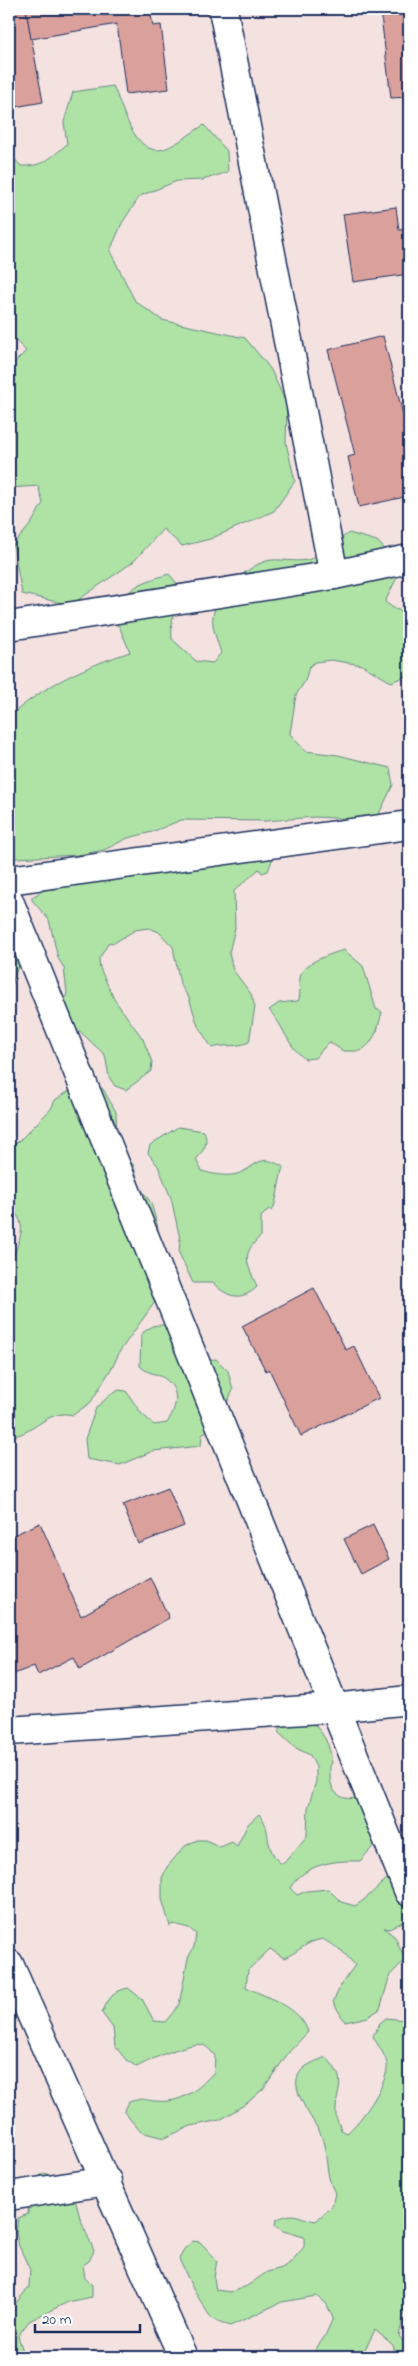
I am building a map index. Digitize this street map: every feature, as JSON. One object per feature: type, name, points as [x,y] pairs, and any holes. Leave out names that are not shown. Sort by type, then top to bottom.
[{"type":"street","points":[[223,9],[334,575]]},
{"type":"street","points":[[9,626],[334,575],[409,559]]},
{"type":"street","points":[[9,880],[409,825]]},
{"type":"street","points":[[9,901],[409,1892]]},
{"type":"street","points":[[9,1731],[334,1708],[409,1700]]},
{"type":"street","points":[[9,1964],[107,2181],[183,2357]]},
{"type":"street","points":[[9,2196],[107,2181]]},
{"type":"green space","points":[[113,86],[131,128],[137,138],[145,145],[154,150],[164,149],[204,125],[227,151],[228,172],[203,180],[177,181],[140,196],[122,223],[110,251],[135,301],[162,320],[245,338],[265,362],[271,370],[287,405],[286,443],[295,481],[274,511],[210,539],[182,546],[163,529],[133,562],[71,605],[22,594],[13,545],[31,524],[43,503],[38,486],[9,488],[9,368],[26,351],[9,334],[9,153],[21,166],[35,165],[51,157],[67,144],[64,122],[73,92]]},
{"type":"green space","points":[[349,533],[377,541],[402,567],[385,602],[395,609],[409,613],[409,675],[391,682],[362,665],[331,660],[315,662],[309,667],[305,681],[296,695],[290,734],[305,751],[338,755],[390,768],[393,785],[376,820],[315,817],[265,821],[181,820],[152,832],[128,838],[104,850],[78,855],[16,858],[9,856],[9,717],[36,695],[51,686],[97,664],[130,652],[119,626],[111,622],[122,601],[132,589],[147,581],[169,574],[175,581],[180,593],[172,622],[172,639],[196,661],[213,663],[221,653],[214,630],[213,616],[227,589],[236,580],[254,566],[264,562],[272,560],[301,561],[316,557]]},
{"type":"green space","points":[[274,855],[268,871],[262,873],[259,869],[234,891],[235,928],[229,953],[233,970],[251,994],[255,1007],[249,1042],[240,1045],[212,1048],[198,1026],[189,998],[180,984],[173,947],[159,932],[149,928],[135,930],[114,943],[109,942],[99,959],[100,968],[114,999],[143,1039],[152,1062],[151,1071],[126,1090],[115,1086],[109,1077],[105,1055],[71,1023],[63,1006],[67,993],[64,968],[58,958],[49,920],[32,900],[32,897],[48,888],[55,890],[92,876]]},
{"type":"green space","points":[[9,907],[32,938],[15,974],[9,998]]},
{"type":"green space","points":[[344,950],[363,966],[376,1009],[382,1012],[377,1031],[370,1043],[361,1051],[343,1051],[329,1042],[315,1058],[305,1059],[289,1042],[279,1023],[269,1010],[279,1003],[298,1001],[300,995],[299,978],[305,967]]},
{"type":"green space","points":[[97,1085],[103,1089],[116,1112],[117,1134],[126,1157],[133,1164],[140,1187],[151,1203],[157,1224],[161,1246],[157,1299],[120,1351],[91,1402],[73,1415],[55,1415],[25,1432],[9,1436],[9,1282],[11,1263],[21,1234],[21,1227],[20,1220],[9,1207],[9,1138],[14,1144],[19,1141],[51,1109],[55,1100],[77,1086]]},
{"type":"green space","points":[[178,1127],[204,1131],[206,1143],[196,1160],[202,1171],[219,1175],[233,1175],[243,1172],[263,1161],[275,1163],[283,1167],[274,1208],[272,1211],[269,1209],[261,1217],[261,1236],[254,1243],[248,1255],[247,1260],[257,1287],[245,1295],[234,1296],[224,1292],[213,1283],[193,1283],[179,1253],[180,1239],[171,1198],[158,1166],[148,1153],[150,1145]]},
{"type":"green space","points":[[167,1325],[195,1361],[216,1359],[228,1371],[233,1390],[220,1418],[202,1435],[201,1446],[153,1451],[120,1465],[87,1459],[85,1439],[96,1408],[111,1394],[119,1390],[126,1391],[141,1413],[154,1425],[167,1423],[175,1406],[176,1400],[173,1388],[164,1378],[146,1371],[140,1366],[141,1334],[152,1326]]},
{"type":"green space","points":[[311,1721],[323,1735],[330,1750],[332,1763],[330,1766],[330,1780],[334,1790],[337,1794],[346,1798],[357,1798],[379,1840],[360,1861],[340,1861],[320,1865],[303,1874],[290,1888],[297,1895],[307,1891],[328,1889],[341,1902],[355,1906],[392,1875],[409,1881],[409,1918],[390,1929],[384,1928],[395,1937],[405,1960],[390,1975],[380,2009],[368,2017],[345,2022],[333,2002],[342,1983],[355,1965],[342,1951],[323,1939],[311,1942],[284,1958],[270,1949],[248,1970],[246,1987],[290,2009],[304,2023],[308,2032],[289,2052],[263,2089],[247,2103],[220,2120],[191,2126],[164,2138],[141,2132],[124,2112],[129,2102],[141,2099],[156,2101],[174,2100],[189,2094],[214,2072],[215,2056],[203,2045],[189,2046],[170,2052],[137,2067],[126,2060],[115,2046],[113,2028],[102,2013],[112,1996],[118,1991],[128,1988],[142,1999],[154,2021],[165,2022],[179,2005],[188,1958],[194,1947],[196,1934],[189,1928],[173,1924],[170,1926],[162,1899],[162,1878],[167,1867],[185,1846],[197,1840],[206,1840],[220,1847],[232,1842],[237,1846],[248,1824],[259,1814],[266,1825],[271,1850],[280,1863],[284,1863],[307,1836],[308,1808],[316,1781],[316,1767],[310,1755],[294,1747],[278,1732],[284,1724]]},
{"type":"green space","points":[[386,2018],[404,2020],[409,2023],[409,2312],[404,2314],[399,2336],[409,2349],[409,2357],[396,2357],[393,2345],[375,2330],[361,2357],[319,2357],[315,2350],[325,2336],[333,2318],[326,2303],[316,2296],[282,2302],[230,2326],[211,2318],[193,2289],[179,2259],[185,2248],[193,2241],[200,2242],[217,2260],[214,2278],[216,2290],[231,2292],[247,2286],[267,2272],[282,2268],[291,2262],[304,2247],[304,2237],[283,2231],[275,2226],[276,2220],[292,2215],[316,2221],[332,2206],[335,2193],[329,2179],[323,2140],[300,2097],[297,2082],[298,2076],[306,2066],[326,2057],[338,2073],[340,2085],[336,2117],[341,2130],[347,2133],[366,2111],[384,2081],[387,2064],[373,2036],[380,2023]]},
{"type":"green space","points":[[44,2173],[61,2180],[70,2189],[76,2201],[80,2218],[94,2251],[89,2261],[83,2265],[85,2278],[92,2285],[92,2297],[68,2302],[29,2321],[18,2336],[25,2357],[9,2357],[9,2322],[15,2304],[29,2287],[30,2270],[19,2246],[16,2232],[18,2218],[28,2214],[29,2195],[37,2178]]},
{"type":"building","points":[[9,9],[26,9],[43,102],[9,108]]},
{"type":"building","points":[[26,9],[150,9],[153,26],[161,25],[169,89],[126,94],[117,24],[31,39]]},
{"type":"building","points":[[409,12],[409,97],[391,98],[381,16]]},
{"type":"building","points":[[396,207],[399,230],[409,229],[409,274],[353,282],[343,214]]},
{"type":"building","points":[[383,336],[406,426],[403,427],[409,455],[409,496],[359,507],[348,457],[355,455],[328,350]]},
{"type":"building","points":[[314,1288],[346,1350],[354,1346],[379,1398],[301,1436],[269,1369],[266,1371],[242,1326]]},
{"type":"building","points":[[168,1487],[184,1526],[138,1544],[123,1505]]},
{"type":"building","points":[[40,1523],[81,1616],[150,1577],[169,1618],[80,1669],[74,1657],[38,1675],[34,1666],[9,1676],[9,1537]]},
{"type":"building","points":[[373,1525],[389,1559],[361,1574],[344,1539]]}]
